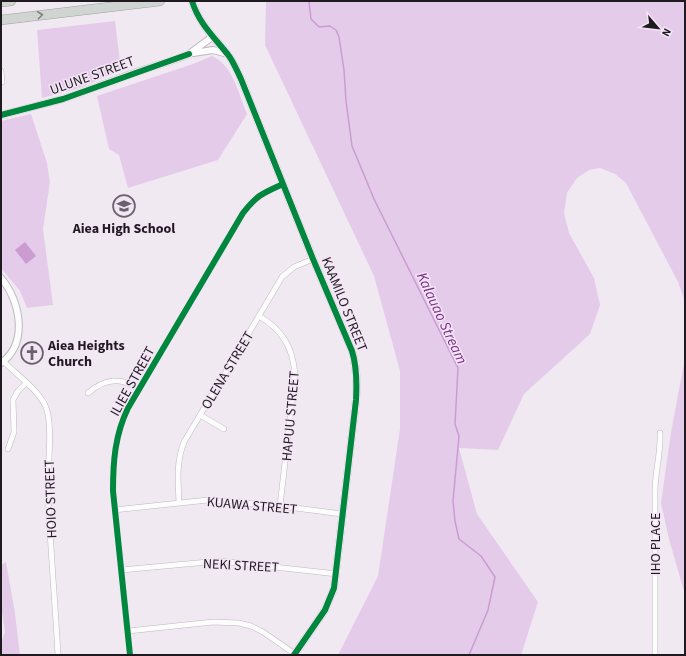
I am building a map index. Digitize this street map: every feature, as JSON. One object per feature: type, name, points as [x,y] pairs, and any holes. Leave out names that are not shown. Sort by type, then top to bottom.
[{"type":"highway","points":[[1,2],[11,1]]},
{"type":"highway","points":[[1,20],[160,1]]},
{"type":"street","name":"KAAMILO STREET","points":[[192,1],[202,23],[228,55],[241,78],[356,364],[356,400],[334,588],[325,610],[294,654]]},
{"type":"street","name":"ULUNE STREET","points":[[1,115],[63,99],[189,54],[212,37]]},
{"type":"street","points":[[189,54],[213,50],[228,55]]},
{"type":"street","points":[[1,71],[2,82]]},
{"type":"street","name":"ILIEE STREET","points":[[130,655],[114,510],[113,465],[115,447],[123,420],[139,390],[243,213],[253,200],[261,194],[283,184]]},
{"type":"street","name":"OLENA STREET","points":[[180,502],[178,471],[179,455],[184,442],[282,277],[294,267],[313,260]]},
{"type":"street","points":[[1,278],[12,294],[17,308],[18,322],[16,341],[11,351],[2,362]]},
{"type":"street","name":"HAPUU STREET","points":[[259,316],[270,322],[283,336],[291,351],[294,363],[295,375],[280,506]]},
{"type":"street","name":"HOIO STREET","points":[[2,362],[40,397],[46,406],[48,416],[48,489],[58,655]]},
{"type":"street","points":[[88,393],[103,383],[113,381],[123,382],[139,390]]},
{"type":"street","points":[[8,449],[14,432],[13,400],[18,391],[26,383]]},
{"type":"street","points":[[200,415],[224,429]]},
{"type":"street","name":"IHO PLACE","points":[[655,655],[655,492],[660,433]]},
{"type":"street","name":"KUAWA STREET","points":[[114,510],[180,502],[220,500],[342,514]]},
{"type":"street","name":"NEKI STREET","points":[[121,570],[219,561],[336,574]]},
{"type":"street","points":[[128,631],[213,622],[239,623],[251,626],[263,632],[294,654]]},
{"type":"shaded area","points":[[266,1],[685,1],[685,302],[678,282],[626,183],[615,174],[600,168],[589,170],[577,178],[567,193],[564,213],[569,233],[594,278],[600,305],[590,334],[524,394],[498,450],[459,448],[477,514],[538,602],[521,655],[338,655],[378,576],[400,429],[400,371],[374,276],[265,45]]},
{"type":"shaded area","points":[[115,21],[121,70],[79,88],[42,98],[37,30]]},
{"type":"shaded area","points":[[212,56],[219,60],[230,73],[247,114],[218,160],[128,188],[119,155],[109,149],[97,96],[193,64]]},
{"type":"shaded area","points":[[31,114],[47,163],[50,182],[43,229],[53,305],[27,308],[20,291],[1,268],[1,121]]},
{"type":"shaded area","points":[[25,242],[36,256],[26,264],[15,250]]},
{"type":"shaded area","points":[[685,358],[685,595],[669,539],[661,503],[671,432]]},
{"type":"shaded area","points":[[6,562],[15,613],[20,655],[1,655],[1,643],[5,632],[1,606],[1,565]]},
{"type":"waterway","name":"Kalauao Stream","points":[[309,1],[311,19],[319,27],[330,26],[336,30],[339,37],[352,146],[374,199],[458,368],[455,424],[459,436],[453,501],[455,521],[459,539],[481,556],[495,577],[488,610],[469,655]]},
{"type":"cycle path","points":[[192,1],[203,24],[229,56],[241,79],[313,259],[352,351],[356,369],[356,400],[334,588],[325,610],[294,655]]},
{"type":"cycle path","points":[[1,115],[63,99],[189,54]]},
{"type":"cycle path","points":[[130,655],[113,491],[114,459],[120,428],[128,408],[243,213],[252,202],[261,195],[283,184]]},
{"type":"place","name":"Aiea High School","points":[[124,206]]},
{"type":"place","name":"Aiea Heights Church","points":[[32,353]]}]
